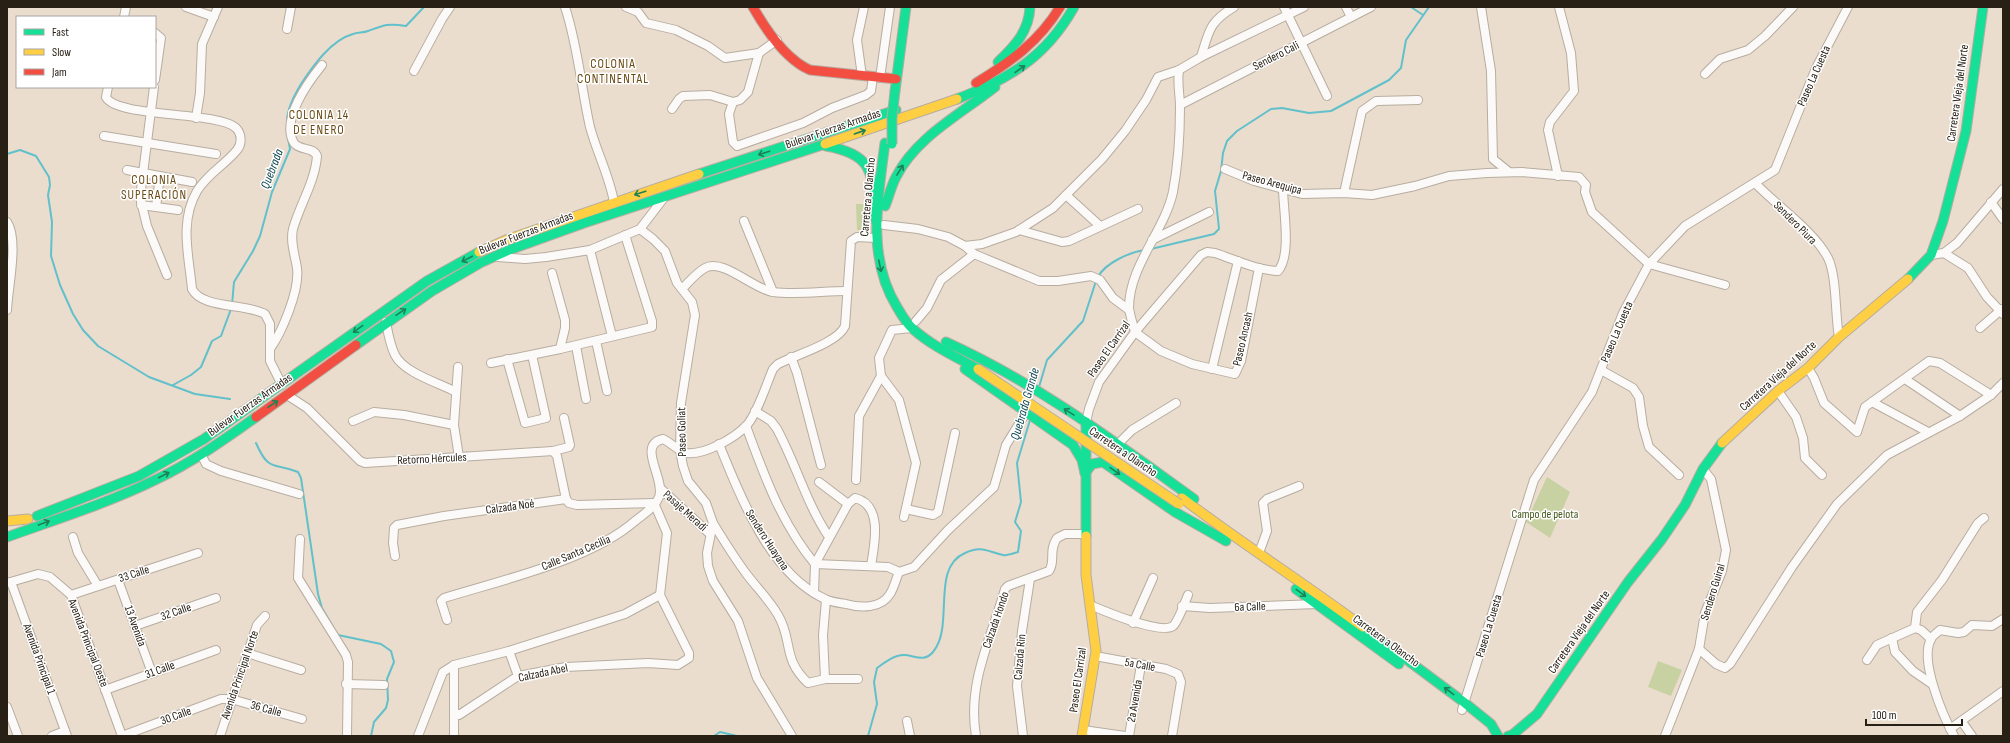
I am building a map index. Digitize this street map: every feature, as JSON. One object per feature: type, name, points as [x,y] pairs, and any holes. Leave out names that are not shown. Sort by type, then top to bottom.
[{"type":"main road","points":[[753,7],[777,40],[799,64],[806,69],[896,79]]},
{"type":"main road","name":"Carretera a Olancho","points":[[906,7],[888,144],[880,223],[887,262],[894,289],[914,324]]},
{"type":"main road","points":[[974,84],[1016,45],[1023,35],[1028,22],[1030,7]]},
{"type":"main road","name":"Bulevar Fuerzas Armadas","points":[[7,526],[139,476],[204,439],[282,385],[380,313],[427,281],[461,262],[506,240],[614,202],[974,84],[1012,62],[1033,44],[1054,19],[1060,7]]},
{"type":"main road","name":"Bulevar Fuerzas Armadas","points":[[7,536],[142,486],[201,454],[287,395],[386,322],[437,288],[493,257],[583,224],[824,145],[951,100],[1004,79],[1022,68],[1044,48],[1059,32],[1074,7]]},
{"type":"main road","name":"Carretera Vieja del Norte","points":[[1510,736],[1537,714],[1628,582],[1685,505],[1704,469],[1723,442],[1778,392],[1808,368],[1838,337],[1914,274],[1931,255],[1943,221],[1966,131],[1982,7]]},
{"type":"main road","points":[[885,206],[896,177],[928,136],[979,100],[1004,79]]},
{"type":"main road","name":"Carretera a Olancho","points":[[888,144],[885,206],[875,238],[879,265],[885,286],[894,305],[914,324],[944,346],[980,367],[1180,501],[1255,560],[1463,707],[1491,724],[1497,736]]},
{"type":"main road","points":[[824,145],[848,149],[861,156],[866,163],[872,184],[880,223]]},
{"type":"main road","points":[[944,346],[982,358],[1086,422],[1187,494],[1220,521],[1228,538]]},
{"type":"main road","points":[[944,346],[960,366],[1081,448]]},
{"type":"main road","name":"Paseo El Carrizal","points":[[1082,733],[1095,656],[1093,622],[1086,579],[1085,473],[1081,448],[1086,422]]},
{"type":"main road","points":[[1085,473],[1090,464],[1095,461],[1103,462],[1175,512],[1228,538]]},
{"type":"main road","points":[[7,521],[28,519]]},
{"type":"main road","name":"Carretera a Olancho","points":[[1228,538],[1259,553],[1463,707]]},
{"type":"street","points":[[186,7],[214,17]]},
{"type":"street","points":[[196,118],[200,93],[202,44],[218,7]]},
{"type":"street","points":[[287,29],[291,7]]},
{"type":"street","points":[[414,71],[450,7]]},
{"type":"street","points":[[565,7],[576,43],[594,142],[610,182],[614,202]]},
{"type":"street","points":[[626,7],[638,12],[646,23],[676,30],[708,46],[725,58],[759,53],[777,40]]},
{"type":"street","points":[[862,76],[857,40],[864,7]]},
{"type":"street","points":[[733,102],[728,114],[733,142],[737,146],[804,123],[832,108],[866,95],[871,91],[877,77],[890,7]]},
{"type":"street","points":[[1201,57],[1208,31],[1220,15],[1234,7]]},
{"type":"street","points":[[965,246],[982,244],[1018,230],[1053,208],[1102,160],[1125,131],[1146,100],[1158,77],[1178,70],[1285,11],[1304,7]]},
{"type":"street","points":[[1346,7],[1351,17]]},
{"type":"street","name":"Sendero Cali","points":[[1180,106],[1371,7]]},
{"type":"street","points":[[1481,7],[1491,71],[1493,159],[1509,172]]},
{"type":"street","points":[[1558,176],[1548,130],[1550,122],[1574,91],[1571,53],[1559,7]]},
{"type":"street","points":[[1704,74],[1720,59],[1748,50],[1765,36],[1793,7]]},
{"type":"street","name":"Paseo La Cuesta","points":[[1463,707],[1534,480],[1592,392],[1623,313],[1649,264],[1685,226],[1775,170],[1816,68],[1848,7]]},
{"type":"street","points":[[1285,11],[1327,96]]},
{"type":"street","points":[[156,34],[161,38],[156,73]]},
{"type":"street","points":[[672,109],[683,96],[710,95],[733,102],[740,100],[748,92],[759,53]]},
{"type":"street","points":[[269,350],[276,340],[292,300],[297,270],[292,239],[293,229],[309,189],[317,161],[316,153],[297,145],[294,142],[291,127],[294,110],[305,87],[322,65]]},
{"type":"street","points":[[1135,332],[1129,310],[1130,294],[1144,256],[1172,193],[1180,106],[1177,86],[1178,70]]},
{"type":"street","points":[[108,88],[106,97],[112,104],[151,112],[231,124],[238,129],[241,135],[241,142],[238,150],[220,165],[196,192],[190,208],[187,222],[186,242],[192,289],[194,295],[200,298],[218,303],[243,306],[259,310],[268,317],[270,324],[269,350],[274,370],[282,385]]},
{"type":"street","points":[[154,88],[140,197],[147,226],[167,275]]},
{"type":"street","points":[[1344,193],[1362,111],[1376,101],[1418,100]]},
{"type":"street","points":[[104,136],[216,154]]},
{"type":"street","name":"Paseo Arequipa","points":[[1225,169],[1254,181],[1302,194],[1344,193],[1372,195],[1415,186],[1449,176],[1509,172],[1579,177],[1586,185],[1586,192],[1592,212],[1649,264]]},
{"type":"street","points":[[126,170],[192,182]]},
{"type":"street","points":[[156,207],[160,176]]},
{"type":"street","name":"Sendero Piura","points":[[1755,183],[1808,232],[1828,258],[1832,273],[1835,319],[1838,337]]},
{"type":"street","name":"Paseo El Carrizal","points":[[1086,422],[1099,382],[1135,332],[1201,255],[1208,252],[1215,253],[1259,268],[1278,271],[1282,267],[1287,239],[1283,188]]},
{"type":"street","points":[[1931,255],[1944,253],[1957,243],[2003,189]]},
{"type":"street","points":[[1066,195],[1100,226]]},
{"type":"street","points":[[493,257],[532,258],[590,250],[640,229],[663,199]]},
{"type":"street","points":[[1991,202],[2003,219]]},
{"type":"street","points":[[141,205],[178,210]]},
{"type":"street","points":[[1018,230],[1062,242],[1069,241],[1138,209]]},
{"type":"street","points":[[1152,240],[1209,212]]},
{"type":"street","points":[[744,221],[773,292]]},
{"type":"street","points":[[7,222],[11,228],[12,241],[7,310]]},
{"type":"street","points":[[880,223],[918,228],[948,237],[965,246],[974,254],[1039,281],[1058,281],[1091,276],[1100,280],[1113,298],[1129,310]]},
{"type":"street","name":"Paseo Goliat","points":[[640,229],[653,239],[665,252],[675,278],[692,302],[695,315],[681,403],[680,450],[688,481],[706,503],[713,523],[747,575],[778,614],[783,626],[794,668],[808,683],[826,679]]},
{"type":"street","points":[[491,363],[576,346],[652,327],[652,321],[625,235]]},
{"type":"street","points":[[660,488],[651,454],[652,444],[655,441],[663,439],[686,453],[712,449],[746,426],[755,411],[773,369],[778,364],[832,339],[842,331],[845,326],[851,241],[857,237],[875,238]]},
{"type":"street","points":[[590,250],[612,336]]},
{"type":"street","points":[[1944,253],[1968,268],[1986,297],[2002,311],[1980,328]]},
{"type":"street","points":[[955,433],[938,512],[933,515],[905,514],[916,463],[899,400],[881,376],[879,358],[892,330],[914,324],[927,308],[941,280],[974,254]]},
{"type":"street","points":[[1212,369],[1238,261]]},
{"type":"street","points":[[1649,264],[1726,286]]},
{"type":"street","points":[[682,289],[706,268],[715,267],[727,269],[757,287],[773,292],[847,291]]},
{"type":"street","name":"Paseo Ancash","points":[[1135,332],[1161,351],[1192,364],[1235,374],[1241,361],[1259,268]]},
{"type":"street","points":[[552,273],[565,320],[565,328],[560,349]]},
{"type":"street","points":[[386,322],[389,339],[396,356],[409,370],[456,392]]},
{"type":"street","points":[[596,341],[607,391]]},
{"type":"street","points":[[576,346],[586,399]]},
{"type":"street","points":[[507,360],[525,423],[546,418],[532,355]]},
{"type":"street","points":[[791,357],[797,373],[821,465]]},
{"type":"street","points":[[1808,368],[1814,378],[1824,403],[1857,432],[1865,407],[1929,361],[1934,361],[1981,388],[1990,395]]},
{"type":"street","points":[[458,367],[454,425],[459,457]]},
{"type":"street","points":[[1601,370],[1633,388],[1639,397],[1643,426],[1650,447],[1679,475]]},
{"type":"street","points":[[856,480],[859,416],[881,376]]},
{"type":"street","points":[[1905,379],[1960,416]]},
{"type":"street","points":[[1699,649],[1716,664],[1725,668],[1730,664],[1792,567],[1837,504],[1887,455],[1960,416],[1990,395],[2003,383]]},
{"type":"street","points":[[1778,392],[1796,417],[1803,438],[1805,458],[1822,475]]},
{"type":"street","name":"Retorno Hércules","points":[[287,395],[307,408],[363,462],[462,458],[553,451],[569,447],[570,445],[564,418]]},
{"type":"street","points":[[1872,402],[1928,432]]},
{"type":"street","points":[[1117,445],[1132,430],[1176,403]]},
{"type":"street","points":[[755,411],[772,421],[777,429],[804,486],[816,518],[829,537]]},
{"type":"street","points":[[353,421],[374,412],[404,415],[454,425]]},
{"type":"street","points":[[746,426],[778,509],[800,545],[815,564],[888,567],[899,572],[914,567],[948,530],[994,487],[1006,445],[1028,412]]},
{"type":"street","name":"Sendero Huayana","points":[[719,444],[754,524],[790,576],[826,600],[853,606],[868,607],[879,604],[890,594],[899,572]]},
{"type":"street","points":[[553,451],[557,456],[566,499]]},
{"type":"street","points":[[201,454],[206,464],[221,471],[299,494]]},
{"type":"street","name":"Sendero Guiral","points":[[1665,736],[1699,649],[1705,613],[1722,571],[1726,550],[1711,479],[1704,469]]},
{"type":"street","points":[[819,482],[851,502]]},
{"type":"street","points":[[1259,553],[1267,531],[1263,503],[1267,499],[1299,486]]},
{"type":"street","name":"Calle Santa Cecilia","points":[[447,620],[442,605],[444,598],[541,568],[602,543],[628,528],[659,497],[660,488]]},
{"type":"street","name":"Pasaje Meradi","points":[[660,488],[710,534]]},
{"type":"street","name":"Calzada Noé","points":[[395,556],[392,532],[397,525],[444,516],[566,499],[570,503],[577,505],[654,503]]},
{"type":"street","points":[[814,593],[815,564],[829,537],[851,502],[859,499],[869,507],[874,516],[875,539],[871,566]]},
{"type":"street","points":[[418,736],[443,672],[454,665],[509,651],[625,614],[660,595],[667,533],[654,503]]},
{"type":"street","points":[[1915,628],[1917,612],[1942,580],[1978,524],[1984,518]]},
{"type":"street","points":[[713,523],[710,534],[708,566],[713,581],[738,621],[757,678],[792,736]]},
{"type":"street","name":"Calzada Hondo","points":[[976,736],[973,711],[977,675],[1005,589],[1008,586],[1046,574],[1051,569],[1051,551],[1057,538],[1065,534],[1085,534]]},
{"type":"street","points":[[73,537],[78,553],[98,586]]},
{"type":"street","points":[[300,539],[298,578],[346,654],[348,662],[346,684],[346,736]]},
{"type":"street","name":"33 Calle","points":[[71,595],[198,553]]},
{"type":"street","name":"Avenida Principal Oeste","points":[[9,582],[38,574],[50,577],[71,595],[122,736]]},
{"type":"street","points":[[1133,623],[1153,578]]},
{"type":"street","name":"Calzada Rin","points":[[1023,736],[1017,686],[1022,631],[1030,579]]},
{"type":"street","name":"13 Avenida","points":[[118,580],[152,673]]},
{"type":"street","name":"Avenida Principal 1","points":[[9,582],[66,734]]},
{"type":"street","name":"Calzada Abel","points":[[454,712],[459,715],[466,712],[518,676],[566,667],[648,663],[678,665],[689,658],[683,639],[660,595]]},
{"type":"street","points":[[1090,605],[1133,623],[1171,627],[1176,621],[1188,596]]},
{"type":"street","name":"32 Calle","points":[[135,626],[216,598]]},
{"type":"street","points":[[826,600],[823,635],[826,679],[858,679]]},
{"type":"street","name":"6a Calle","points":[[1182,606],[1210,608],[1317,604]]},
{"type":"street","name":"Avenida Principal Norte","points":[[220,736],[231,699],[257,625],[265,616]]},
{"type":"street","points":[[2003,618],[1992,626],[1972,625],[1964,632],[1958,633],[1940,630],[1931,639],[1927,655],[1932,684],[1952,733],[1962,722],[2003,691]]},
{"type":"street","points":[[1867,660],[1877,645],[1915,628],[1921,630],[1931,639]]},
{"type":"street","points":[[1892,638],[1895,652],[1913,671],[1932,684]]},
{"type":"street","name":"31 Calle","points":[[105,690],[216,650]]},
{"type":"street","points":[[509,651],[518,676]]},
{"type":"street","points":[[247,653],[301,670]]},
{"type":"street","name":"5a Calle","points":[[1095,656],[1178,674],[1180,679],[1172,736]]},
{"type":"street","points":[[454,665],[454,736]]},
{"type":"street","name":"2a Avenida","points":[[1129,736],[1141,665]]},
{"type":"street","points":[[346,684],[384,685]]},
{"type":"street","name":"30 Calle","points":[[122,736],[221,699],[231,699]]},
{"type":"street","name":"36 Calle","points":[[231,699],[302,718]]},
{"type":"street","points":[[7,707],[18,736]]},
{"type":"street","points":[[907,721],[910,736]]},
{"type":"street","points":[[1962,722],[1972,736]]},
{"type":"street","points":[[1082,733],[1125,736]]},
{"type":"street","points":[[52,736],[66,734]]},
{"type":"green space","points":[[856,204],[870,204],[871,230],[857,230]]},
{"type":"green space","name":"Campo de pelota","points":[[1547,477],[1570,492],[1550,538],[1526,522]]},
{"type":"green space","points":[[1658,661],[1682,670],[1671,696],[1648,687]]},
{"type":"waterway","name":"Quebrada","points":[[287,121],[290,107],[301,84],[323,54],[337,42],[355,33],[366,32],[386,25],[406,26],[424,7]]},
{"type":"waterway","points":[[1411,7],[1423,15]]},
{"type":"waterway","name":"Quebrada Grande","points":[[1151,249],[1214,234],[1219,229],[1215,191],[1227,141],[1237,131],[1271,109],[1282,108],[1309,113],[1331,111],[1389,80],[1401,68],[1406,40],[1429,7]]},
{"type":"waterway","name":"Quebrada","points":[[232,305],[234,282],[253,251],[260,236],[272,192],[290,149],[288,138]]},
{"type":"waterway","points":[[7,154],[20,150],[36,156],[49,177],[50,185],[48,195],[52,222],[51,256],[60,285],[73,314],[83,330],[98,346],[149,377],[195,394],[230,399]]},
{"type":"waterway","name":"Quebrada Grande","points":[[1098,277],[1106,267],[1118,259],[1132,253],[1145,250]]},
{"type":"waterway","name":"Quebrada Grande","points":[[1039,387],[1047,360],[1083,321],[1096,281]]},
{"type":"waterway","name":"Quebrada","points":[[173,385],[191,375],[201,367],[212,341],[221,336],[231,309]]},
{"type":"waterway","name":"Quebrada Grande","points":[[868,736],[877,704],[874,682],[877,668],[897,656],[908,655],[919,658],[926,657],[933,652],[939,641],[942,628],[945,584],[948,571],[954,560],[965,553],[981,549],[1005,555],[1018,552],[1021,531],[1015,522],[1021,502],[1017,463],[1030,420]]},
{"type":"waterway","points":[[256,443],[269,463],[298,472],[301,478],[318,594],[322,608],[333,627]]},
{"type":"waterway","points":[[338,635],[381,644],[391,651],[394,662],[387,679],[388,700],[386,708],[374,722],[371,736]]},
{"type":"waterway","name":"Quebrada Grande","points":[[714,736],[720,732],[737,736]]},
{"type":"traffic: fast","points":[[895,91],[906,7]]},
{"type":"traffic: fast","points":[[998,62],[1020,38],[1027,23],[1030,7]]},
{"type":"traffic: fast","points":[[957,99],[1009,74],[1038,53],[1051,40],[1074,7]]},
{"type":"traffic: fast","points":[[1908,279],[1931,255],[1943,221],[1966,131],[1983,7]]},
{"type":"traffic: fast","points":[[885,206],[896,177],[915,150],[940,127],[995,87]]},
{"type":"traffic: fast","points":[[892,144],[892,118],[895,91]]},
{"type":"traffic: fast","points":[[699,174],[896,110]]},
{"type":"traffic: fast","points":[[885,143],[877,227],[881,268],[887,288],[902,315],[913,329],[936,346],[978,369]]},
{"type":"traffic: fast","points":[[356,345],[432,291],[480,263],[509,250],[584,223],[825,144]]},
{"type":"traffic: fast","points":[[826,146],[843,150],[855,155],[869,170],[872,180],[876,221]]},
{"type":"traffic: fast","points":[[37,516],[139,476],[204,439],[427,281],[479,252]]},
{"type":"traffic: fast","points":[[946,342],[1011,375],[1043,394],[1074,414],[1194,499]]},
{"type":"traffic: fast","points":[[965,369],[1073,445],[1082,460],[1085,473]]},
{"type":"traffic: fast","points":[[7,537],[101,503],[155,480],[194,459],[256,417]]},
{"type":"traffic: fast","points":[[1086,422],[1086,536]]},
{"type":"traffic: fast","points":[[1511,736],[1537,714],[1628,582],[1662,539],[1685,505],[1703,469],[1722,443]]},
{"type":"traffic: fast","points":[[1085,473],[1092,464],[1103,462],[1175,512],[1226,541]]},
{"type":"traffic: fast","points":[[1296,589],[1399,664]]},
{"type":"traffic: fast","points":[[1363,627],[1465,703],[1491,724],[1498,736]]},
{"type":"traffic: fast","points":[[1508,736],[1512,735]]},
{"type":"traffic: slow","points":[[825,144],[957,99]]},
{"type":"traffic: slow","points":[[479,252],[506,240],[699,174]]},
{"type":"traffic: slow","points":[[1722,443],[1778,391],[1808,368],[1839,337],[1908,279]]},
{"type":"traffic: slow","points":[[978,369],[1179,504]]},
{"type":"traffic: slow","points":[[1182,498],[1363,627]]},
{"type":"traffic: slow","points":[[7,521],[28,519]]},
{"type":"traffic: slow","points":[[1082,736],[1096,651],[1086,575],[1086,536]]},
{"type":"traffic: jam","points":[[753,7],[770,34],[784,51],[792,59],[810,70],[896,79]]},
{"type":"traffic: jam","points":[[976,83],[1012,59],[1033,41],[1043,31],[1060,7]]},
{"type":"traffic: jam","points":[[256,417],[356,345]]},
{"type":"district","name":"COLONIA CONTINENTAL","points":[[613,72]]},
{"type":"district","name":"COLONIA 14 DE ENERO","points":[[319,122]]},
{"type":"district","name":"COLONIA SUPERACIÓN","points":[[154,188]]}]
